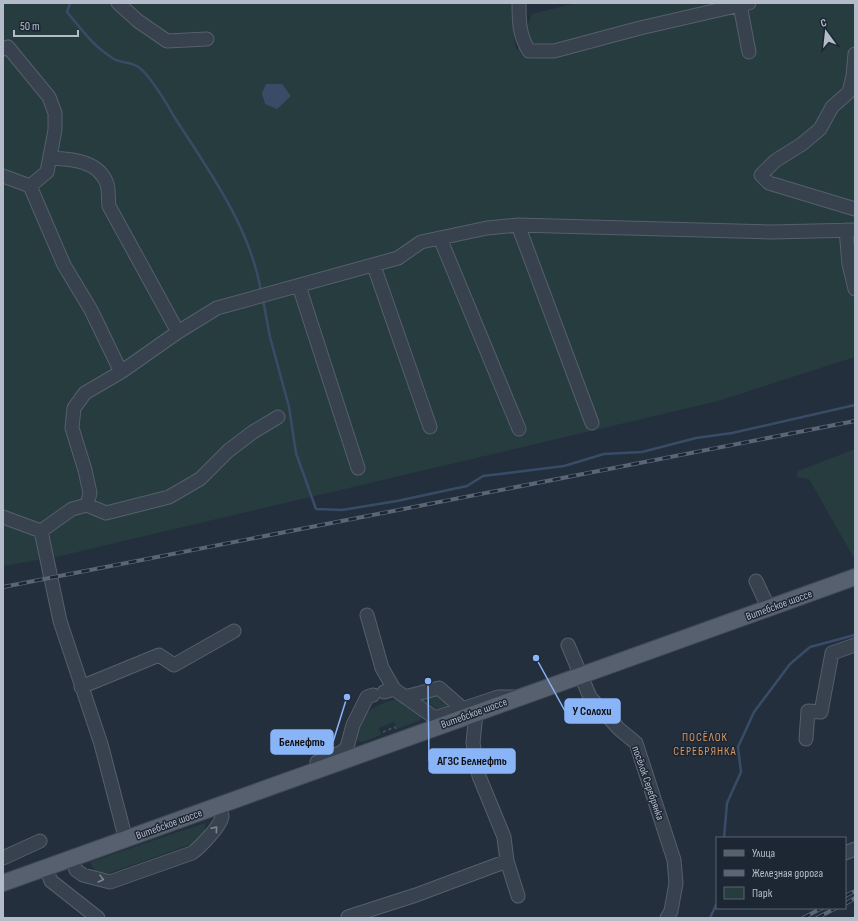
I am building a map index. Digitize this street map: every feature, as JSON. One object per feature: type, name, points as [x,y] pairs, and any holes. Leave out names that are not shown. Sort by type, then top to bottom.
[{"type":"main road","name":"Витебское шоссе","points":[[3,883],[126,840],[278,784],[469,711],[521,697],[855,577]]},
{"type":"street","points":[[118,3],[138,22],[167,41],[207,39]]},
{"type":"street","points":[[519,3],[519,24],[522,41],[529,50],[554,51],[640,28],[744,4],[749,52]]},
{"type":"street","points":[[3,49],[8,47],[49,97],[55,113],[55,130],[47,172],[30,186]]},
{"type":"street","points":[[854,54],[853,76],[849,92],[832,108],[820,129],[802,144],[775,161],[762,175],[769,184],[855,209]]},
{"type":"street","points":[[50,158],[78,160],[100,172],[107,184],[109,206],[178,332]]},
{"type":"street","points":[[3,176],[30,186],[64,265],[91,310],[121,372]]},
{"type":"street","points":[[87,505],[90,494],[85,470],[72,428],[74,408],[85,393],[121,372],[178,332],[217,308],[266,293],[299,286],[374,266],[398,258],[421,242],[487,228],[518,225],[772,232],[851,230],[849,264],[855,289]]},
{"type":"street","points":[[518,225],[592,423]]},
{"type":"street","points":[[440,238],[519,429]]},
{"type":"street","points":[[374,266],[430,427]]},
{"type":"street","points":[[299,286],[358,468]]},
{"type":"street","points":[[41,531],[72,509],[87,505],[106,513],[169,497],[200,479],[228,451],[253,432],[278,417]]},
{"type":"street","points":[[3,517],[41,531]]},
{"type":"street","points":[[41,531],[60,621],[101,744],[126,840]]},
{"type":"street","points":[[756,581],[769,609]]},
{"type":"street","points":[[367,615],[382,668],[384,692]]},
{"type":"street","points":[[81,687],[159,655],[174,665],[234,631]]},
{"type":"street","points":[[806,739],[808,711],[821,712],[832,652],[855,645]]},
{"type":"street","name":"посёлок Серебрянка","points":[[568,646],[582,675],[590,697],[619,729],[636,743],[674,860],[676,883],[671,911],[667,918]]},
{"type":"street","points":[[405,697],[439,688],[469,711],[479,776],[504,837],[507,861],[518,896]]},
{"type":"street","points":[[278,784],[300,770],[342,752],[347,746],[353,725],[367,697],[384,692],[405,697],[435,718],[469,711]]},
{"type":"street","points":[[72,858],[76,870],[83,875],[110,882],[192,853],[220,823],[222,816],[218,806]]},
{"type":"street","points":[[3,858],[40,841]]},
{"type":"street","points":[[348,917],[416,895],[507,861]]},
{"type":"street","points":[[46,868],[51,881],[98,918]]},
{"type":"green space","points":[[3,3],[517,3],[515,46],[517,50],[532,14],[576,3],[855,3],[855,357],[718,401],[60,556],[3,566]]},
{"type":"green space","points":[[855,449],[855,560],[809,479],[796,477],[798,471]]},
{"type":"green space","points":[[434,692],[445,700],[447,708],[439,710],[416,696]]},
{"type":"green space","points":[[396,699],[409,703],[421,714],[421,720],[397,729],[394,722],[379,728],[381,735],[362,742],[358,741],[358,724],[361,718],[367,712],[381,704]]},
{"type":"green space","points":[[205,823],[205,829],[199,839],[194,843],[110,873],[96,872],[90,862]]},
{"type":"water","points":[[266,84],[282,84],[291,96],[277,109],[265,104],[262,93]]},
{"type":"waterway","points":[[70,3],[67,12],[100,49],[114,59],[137,66],[158,90],[227,200],[248,244],[256,267],[261,291]]},
{"type":"waterway","points":[[263,300],[270,337],[289,407],[296,453],[316,509],[342,510],[397,501],[467,486],[483,476],[564,466],[604,454],[642,452],[696,438],[732,433],[855,405]]},
{"type":"waterway","points":[[724,837],[727,803],[741,772],[738,747],[754,712],[790,664],[810,647],[855,635]]},
{"type":"waterway","points":[[710,918],[716,905]]},
{"type":"railway","points":[[3,587],[855,421]]},
{"type":"railway","points":[[846,896],[855,891]]},
{"type":"railway","points":[[846,903],[855,898]]},
{"type":"railway","points":[[803,918],[820,909]]},
{"type":"railway","points":[[817,918],[834,909]]},
{"type":"place","name":"У Солохи","points":[[536,658]]},
{"type":"place","name":"АГЗС Белнефть","points":[[428,681]]},
{"type":"place","name":"Белнефть","points":[[347,697]]},
{"type":"district","name":"ПОСЁЛОК СЕРЕБРЯНКА","points":[[705,744]]}]
